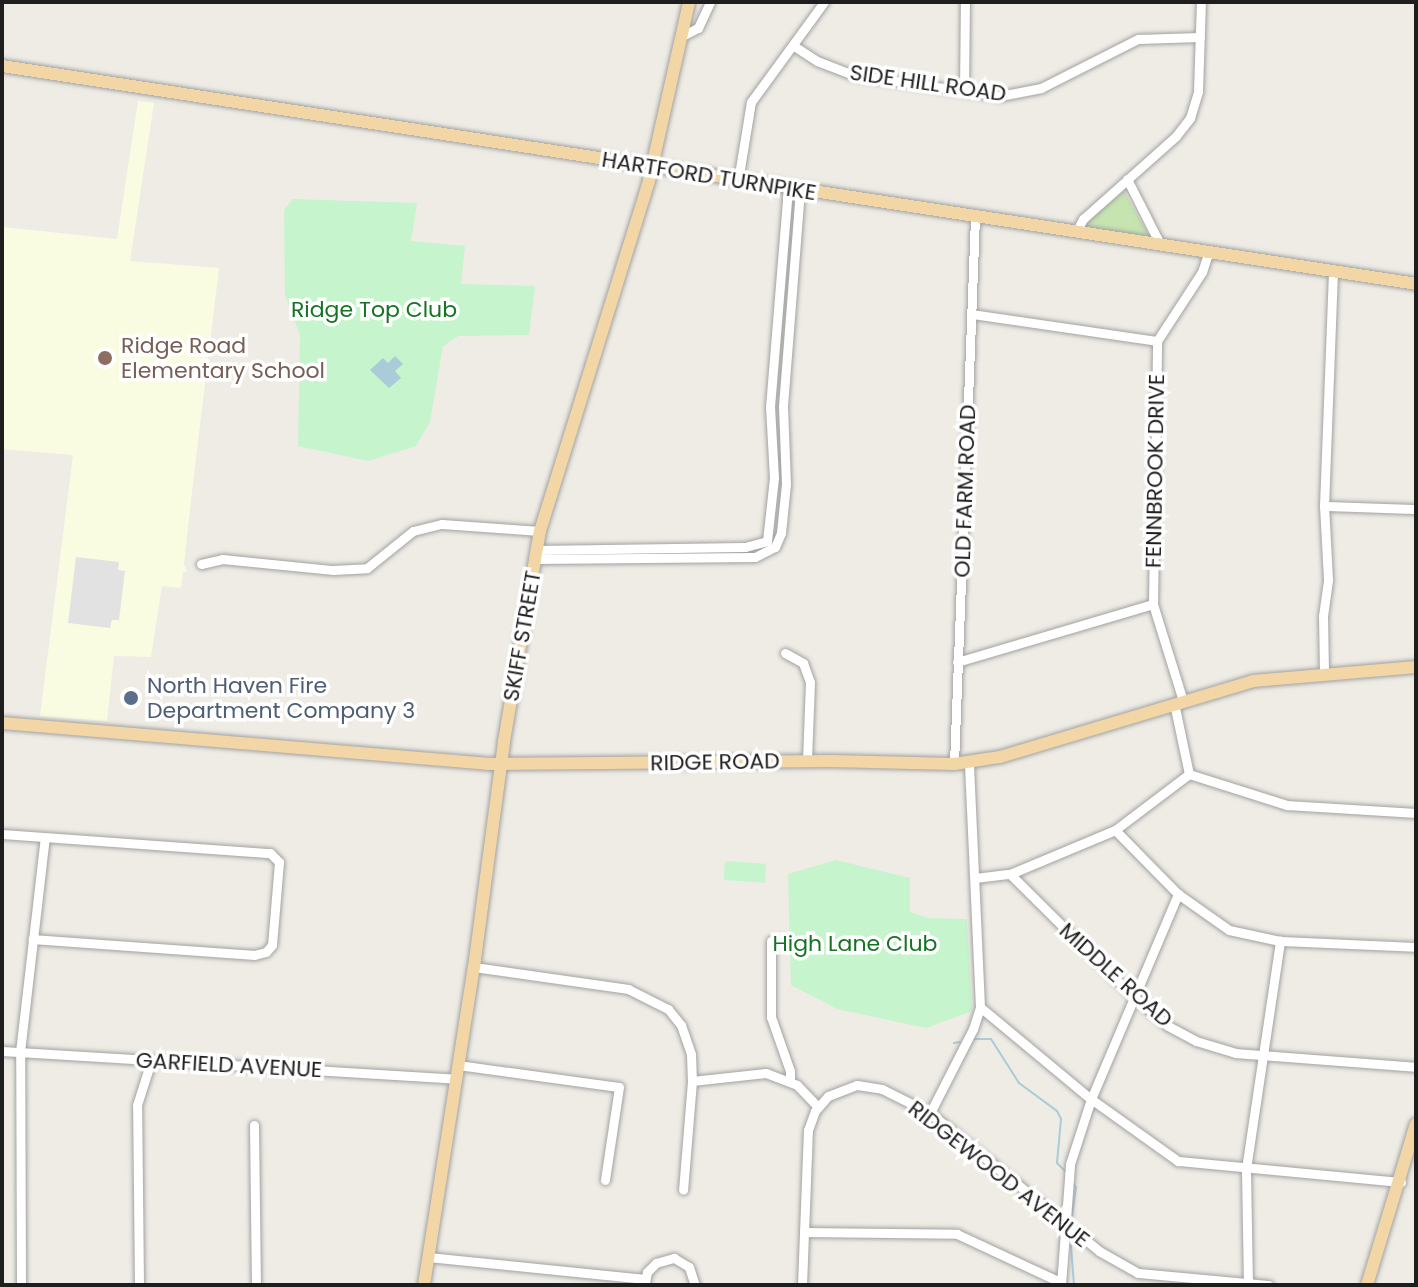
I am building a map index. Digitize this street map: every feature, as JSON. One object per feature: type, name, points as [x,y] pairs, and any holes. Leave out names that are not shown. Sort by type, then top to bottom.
[{"type":"main road","name":"SKIFF STREET","points":[[424,1285],[540,531],[652,166],[689,2]]},
{"type":"main road","name":"HARTFORD TURNPIKE","points":[[2,66],[1416,284]]},
{"type":"main road","name":"RIDGE ROAD","points":[[2,723],[502,764],[807,761],[954,764],[1009,754],[1253,681],[1324,672],[1416,667]]},
{"type":"main road","points":[[1367,1285],[1401,1182],[1416,1124]]},
{"type":"street","points":[[682,36],[698,28],[710,2]]},
{"type":"street","points":[[738,181],[751,102],[824,2]]},
{"type":"street","points":[[964,91],[965,2]]},
{"type":"street","points":[[1076,232],[1083,219],[1176,136],[1190,118],[1198,91],[1201,2]]},
{"type":"street","name":"SIDE HILL ROAD","points":[[794,46],[817,61],[854,75],[1000,96],[1030,92],[1138,39],[1200,37]]},
{"type":"street","points":[[1127,179],[1160,244]]},
{"type":"street","points":[[771,544],[774,478],[770,418],[772,374],[794,189]]},
{"type":"street","points":[[536,555],[755,557],[781,533],[786,484],[782,419],[794,189]]},
{"type":"street","name":"OLD FARM ROAD","points":[[954,764],[975,217]]},
{"type":"street","name":"FENNBROOK DRIVE","points":[[1189,774],[1179,702],[1153,604],[1157,341],[1202,272],[1209,251]]},
{"type":"street","points":[[1324,672],[1323,616],[1328,579],[1324,506],[1333,270]]},
{"type":"street","points":[[972,314],[1157,341]]},
{"type":"street","points":[[772,374],[786,374]]},
{"type":"street","points":[[770,418],[782,419]]},
{"type":"street","points":[[1324,506],[1416,509]]},
{"type":"street","points":[[201,564],[222,559],[333,570],[367,568],[413,531],[442,524],[540,531]]},
{"type":"street","points":[[957,662],[1153,604]]},
{"type":"street","points":[[785,653],[803,663],[810,682],[807,761]]},
{"type":"street","points":[[930,1113],[973,1029],[980,1007],[969,763]]},
{"type":"street","points":[[975,878],[1010,874],[1115,830],[1189,774],[1287,805],[1416,813]]},
{"type":"street","points":[[1115,830],[1178,894],[1229,930],[1280,941],[1416,947]]},
{"type":"street","points":[[2,834],[275,855],[279,862],[272,945],[266,952],[254,955],[33,939]]},
{"type":"street","points":[[21,1285],[20,1052],[45,837]]},
{"type":"street","name":"MIDDLE ROAD","points":[[1010,874],[1133,996],[1168,1026],[1196,1041],[1236,1053],[1416,1067]]},
{"type":"street","points":[[804,1232],[957,1234],[1060,1283],[1070,1164],[1091,1099],[1178,894]]},
{"type":"street","points":[[771,941],[771,1017],[790,1071],[790,1081]]},
{"type":"street","points":[[1248,1284],[1246,1169],[1280,941]]},
{"type":"street","points":[[474,967],[628,989],[661,1002],[681,1025],[686,1038],[692,1081],[683,1190]]},
{"type":"street","points":[[980,1007],[1091,1099],[1178,1161],[1401,1182]]},
{"type":"street","name":"GARFIELD AVENUE","points":[[2,1051],[151,1061],[457,1072],[619,1087],[605,1180]]},
{"type":"street","points":[[139,1285],[137,1105],[151,1061]]},
{"type":"street","points":[[692,1081],[752,1072],[790,1081],[818,1107],[808,1130],[802,1285]]},
{"type":"street","name":"RIDGEWOOD AVENUE","points":[[818,1107],[838,1090],[869,1085],[930,1113],[1099,1251],[1138,1273],[1268,1285]]},
{"type":"street","points":[[254,1125],[256,1285]]},
{"type":"street","points":[[428,1257],[644,1282],[656,1263],[674,1258],[689,1267],[695,1285]]},
{"type":"shaded area","name":"Ridge Road Elementary School","points":[[138,101],[154,103],[130,261],[219,268],[184,564],[187,572],[183,572],[181,588],[162,586],[151,657],[114,656],[107,721],[40,716],[73,455],[2,449],[2,227],[117,239]]},
{"type":"shaded area","points":[[76,557],[119,562],[118,570],[125,571],[119,620],[112,620],[110,628],[68,623]]},
{"type":"green space","points":[[1124,191],[1149,236],[1088,228],[1086,225],[1092,218]]},
{"type":"green space","name":"Ridge Top Club","points":[[293,199],[417,203],[411,241],[465,246],[461,284],[535,286],[529,335],[458,336],[443,346],[430,422],[416,446],[368,461],[298,446],[300,335],[285,295],[284,210]]},
{"type":"green space","name":"High Lane Club","points":[[836,860],[910,878],[910,912],[928,918],[967,919],[972,1011],[926,1028],[837,1009],[791,985],[788,874]]},
{"type":"green space","points":[[725,861],[766,864],[765,883],[724,880]]},
{"type":"water","points":[[395,356],[403,364],[395,371],[401,378],[389,388],[370,370],[383,358],[388,363]]},
{"type":"waterway","points":[[974,1039],[991,1039],[1019,1083],[1057,1111],[1061,1119],[1057,1163],[1065,1171]]},
{"type":"waterway","points":[[954,1043],[960,1042]]},
{"type":"waterway","points":[[1071,1222],[1076,1188],[1073,1183]]},
{"type":"waterway","points":[[1070,1234],[1074,1285]]},
{"type":"place","name":"Ridge Road Elementary School","points":[[105,358]]},
{"type":"place","name":"North Haven Fire Department Company 3","points":[[131,698]]}]
